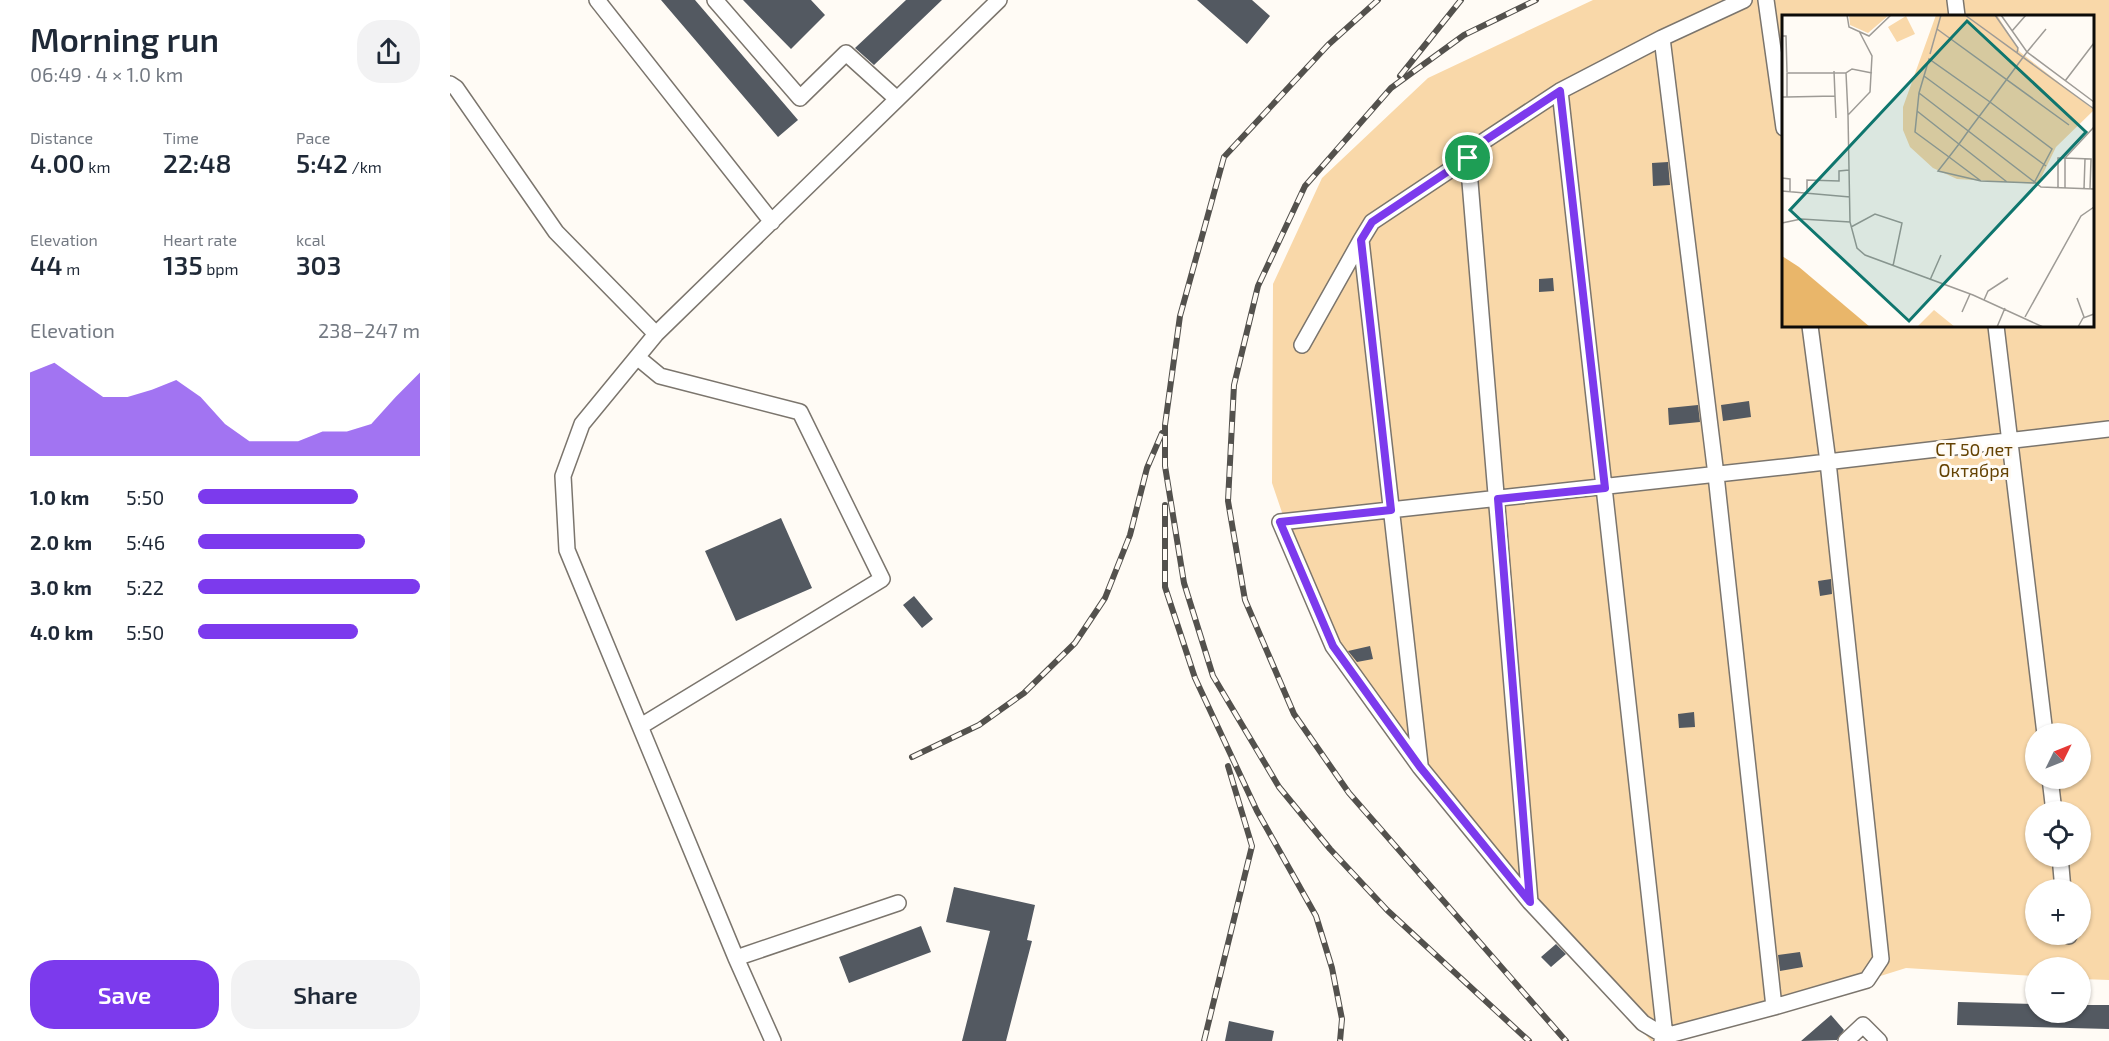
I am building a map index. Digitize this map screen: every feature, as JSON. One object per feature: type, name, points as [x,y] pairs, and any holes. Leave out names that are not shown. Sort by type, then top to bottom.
[{"type":"street","points":[[715,0],[800,98],[846,53],[897,99]]},
{"type":"street","points":[[773,1041],[736,958],[567,550],[563,476],[582,424],[656,334],[999,0]]},
{"type":"street","points":[[1302,345],[1372,222],[1468,158],[1484,141],[1560,91],[1662,38],[1744,0]]},
{"type":"street","points":[[1766,0],[1782,114]]},
{"type":"street","points":[[1955,0],[1957,15]]},
{"type":"street","points":[[602,2],[771,222]]},
{"type":"street","points":[[1662,38],[1716,475],[1774,1007]]},
{"type":"street","points":[[450,84],[456,88],[556,232],[656,334]]},
{"type":"street","points":[[1560,91],[1664,1038]]},
{"type":"street","points":[[1468,158],[1530,902]]},
{"type":"street","points":[[1361,240],[1420,767]]},
{"type":"street","points":[[1664,1038],[1868,980],[1881,959],[1828,462],[1810,327]]},
{"type":"street","points":[[1996,327],[2044,723]]},
{"type":"street","points":[[637,357],[660,376],[800,411],[882,579],[641,726]]},
{"type":"street","points":[[1664,1038],[1643,1023],[1530,902],[1420,767],[1333,646],[1280,522],[1605,488],[2109,429]]},
{"type":"street","points":[[736,958],[898,903]]},
{"type":"street","points":[[1846,1041],[1863,1025],[1879,1041]]},
{"type":"green space","name":"СТ 50 лет Октября","points":[[1593,0],[2109,0],[2109,980],[2091,979],[2091,957],[2025,957],[2025,975],[1906,968],[1672,1041],[1651,1041],[1419,774],[1327,645],[1272,483],[1273,284],[1322,178],[1428,78]]},
{"type":"building","points":[[661,0],[695,0],[798,120],[778,137]]},
{"type":"building","points":[[743,0],[811,0],[825,15],[791,49]]},
{"type":"building","points":[[906,0],[942,0],[874,65],[855,48]]},
{"type":"building","points":[[1197,0],[1252,0],[1270,16],[1247,44]]},
{"type":"building","points":[[1668,162],[1670,185],[1653,186],[1652,163]]},
{"type":"building","points":[[1553,278],[1554,291],[1539,292],[1539,279]]},
{"type":"building","points":[[1749,401],[1751,417],[1723,421],[1721,405]]},
{"type":"building","points":[[1698,405],[1700,422],[1669,425],[1668,408]]},
{"type":"building","points":[[781,518],[812,588],[736,621],[705,551]]},
{"type":"building","points":[[1831,579],[1832,594],[1820,596],[1818,581]]},
{"type":"building","points":[[914,596],[933,619],[922,628],[903,605]]},
{"type":"building","points":[[1370,646],[1373,659],[1357,662],[1348,651]]},
{"type":"building","points":[[1694,712],[1695,727],[1679,728],[1678,714]]},
{"type":"building","points":[[954,887],[1035,905],[1027,940],[1032,941],[1006,1041],[962,1041],[990,931],[946,922]]},
{"type":"building","points":[[921,926],[931,952],[849,983],[839,957]]},
{"type":"building","points":[[1556,944],[1566,954],[1551,967],[1541,957]]},
{"type":"building","points":[[1800,952],[1803,967],[1780,971],[1778,955]]},
{"type":"building","points":[[1958,1002],[2025,1004],[2025,1023],[2091,1023],[2091,1005],[2109,1005],[2109,1029],[1957,1025]]},
{"type":"building","points":[[1831,1015],[1844,1030],[1837,1040],[1801,1041]]},
{"type":"building","points":[[1229,1021],[1274,1031],[1272,1041],[1225,1041]]},
{"type":"railway","points":[[1378,0],[1328,45],[1224,157],[1180,316],[1165,425],[1165,466],[1184,583],[1213,676],[1279,787],[1330,849],[1387,910],[1529,1041]]},
{"type":"railway","points":[[1400,76],[1461,0]]},
{"type":"railway","points":[[1536,0],[1464,35],[1391,88],[1305,186],[1258,286],[1234,385],[1228,501],[1245,600],[1294,714],[1349,793],[1566,1041]]},
{"type":"railway","points":[[912,757],[979,725],[1024,693],[1075,643],[1105,598],[1130,535],[1147,468],[1162,433]]},
{"type":"railway","points":[[1165,505],[1165,587],[1195,678],[1257,811],[1316,916],[1332,968],[1342,1019],[1340,1041]]},
{"type":"railway","points":[[1204,1041],[1252,846],[1228,766]]},
{"type":"route","points":[[1560,91],[1605,488],[1498,499],[1530,902],[1420,767],[1333,646],[1280,522],[1391,510],[1361,240],[1372,222],[1468,158],[1484,141],[1560,91]]}]
